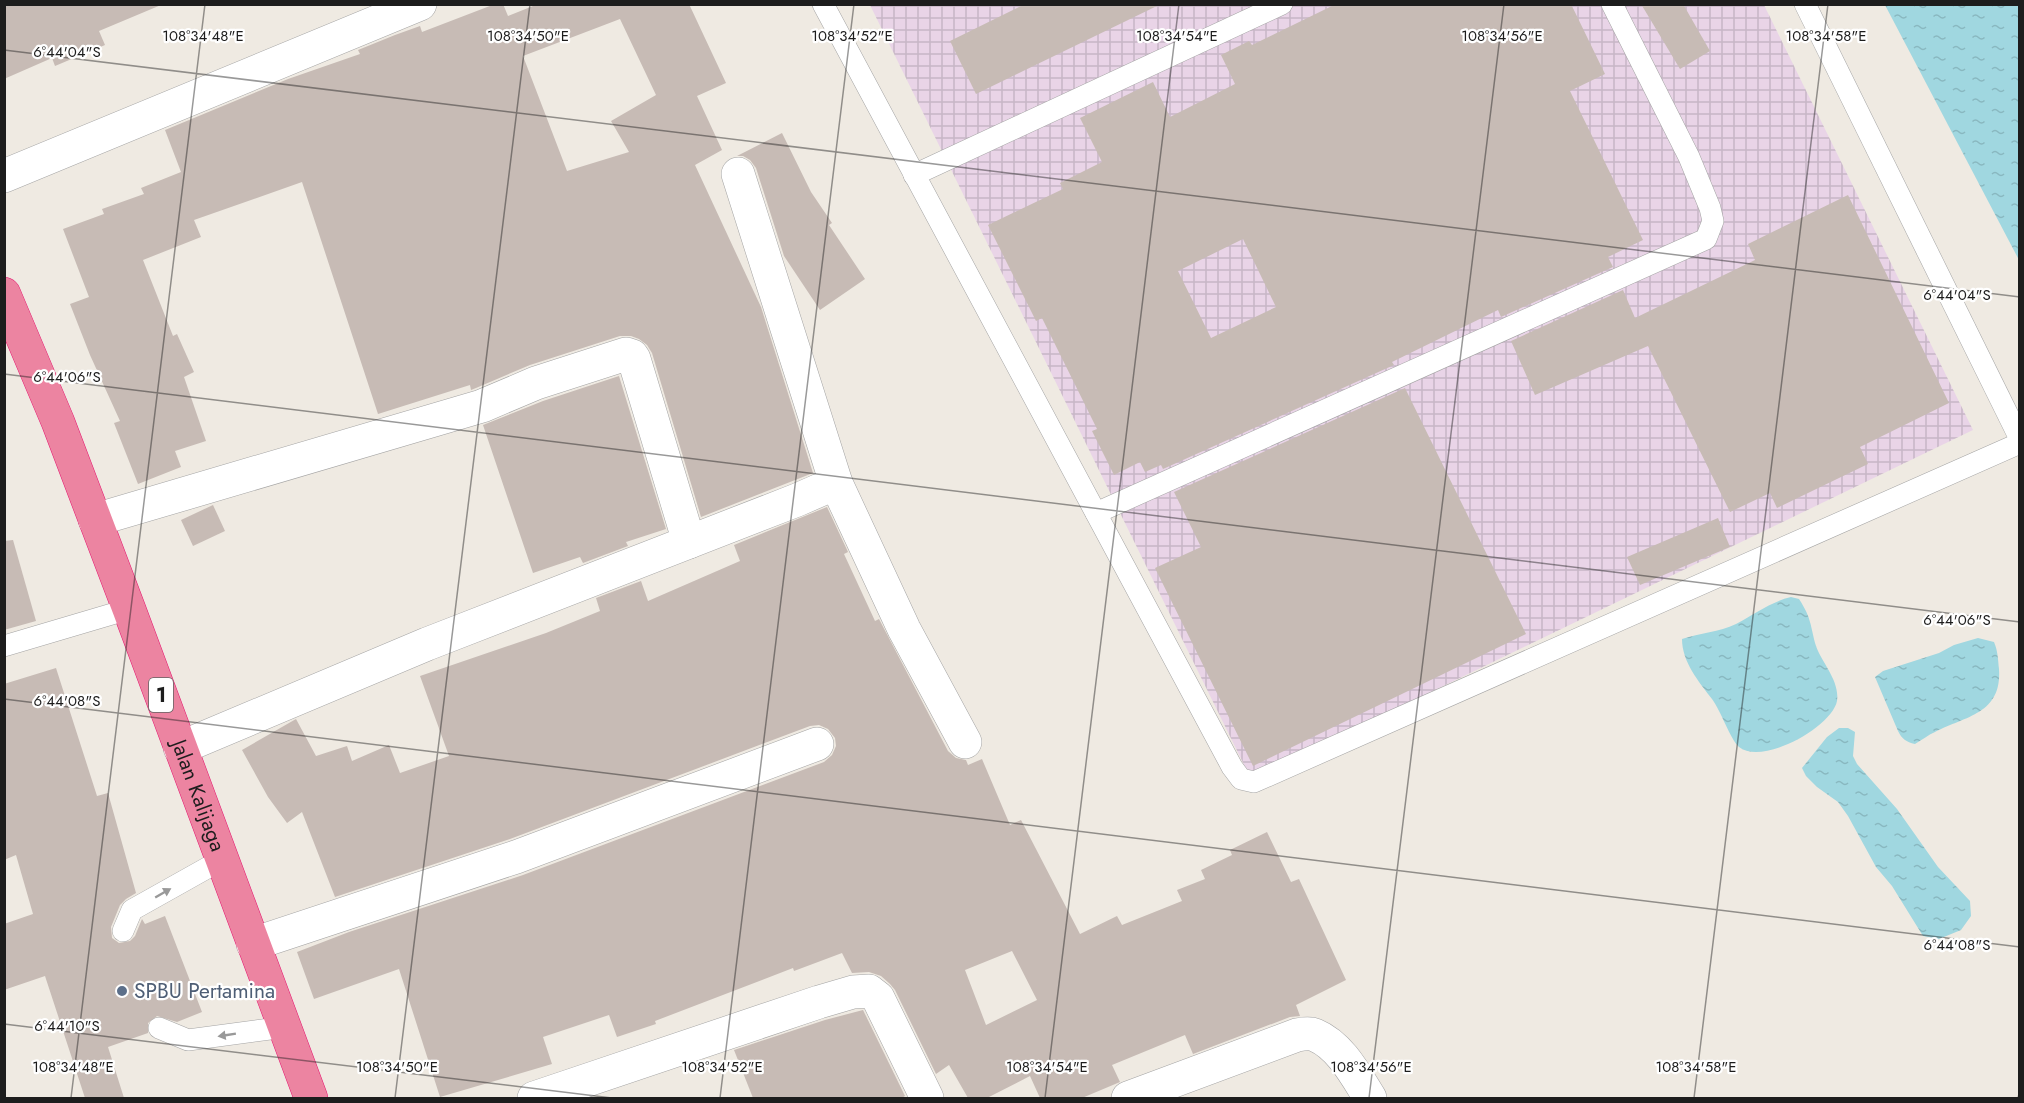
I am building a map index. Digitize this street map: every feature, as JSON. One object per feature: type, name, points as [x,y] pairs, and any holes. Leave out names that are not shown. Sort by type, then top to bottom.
[{"type":"highway","name":"Jalan Kalijaga","points":[[4,294],[58,422],[312,1098]]},
{"type":"street","points":[[4,176],[420,4]]},
{"type":"street","points":[[738,174],[836,483],[904,629],[965,742]]},
{"type":"street","points":[[95,520],[482,406],[536,383],[626,354],[634,359],[689,542]]},
{"type":"street","points":[[180,748],[427,644],[836,483]]},
{"type":"street","points":[[253,944],[516,857],[817,744]]},
{"type":"street","points":[[534,1098],[853,992],[869,992],[878,998],[927,1098]]},
{"type":"street","points":[[1128,1098],[1297,1035],[1314,1034],[1348,1062],[1370,1098]]},
{"type":"lane","points":[[823,4],[1232,767],[1241,779],[1254,782],[2019,441],[1805,4]]},
{"type":"lane","points":[[914,175],[1282,4]]},
{"type":"lane","points":[[1096,513],[1706,239],[1713,221],[1710,208],[1689,157],[1612,4]]},
{"type":"lane","points":[[4,646],[129,609]]},
{"type":"lane","points":[[123,932],[132,910],[223,860]]},
{"type":"lane","points":[[159,1028],[188,1040],[285,1027]]},
{"type":"shaded area","points":[[870,5],[1764,5],[1973,430],[1251,779]]},
{"type":"water","points":[[1885,5],[2019,5],[2019,260]]},
{"type":"water","points":[[1791,597],[1799,599],[1806,612],[1816,646],[1836,686],[1837,701],[1823,722],[1795,741],[1779,748],[1750,752],[1736,743],[1715,704],[1692,671],[1685,656],[1682,639],[1730,627],[1769,605]]},
{"type":"water","points":[[1978,638],[1994,642],[1999,669],[1995,696],[1980,711],[1970,717],[1932,733],[1915,744],[1905,740],[1898,731],[1875,677],[1883,671]]},
{"type":"water","points":[[1839,728],[1848,728],[1855,732],[1853,756],[1857,764],[1897,809],[1938,867],[1970,901],[1971,916],[1961,930],[1939,939],[1923,936],[1892,886],[1876,867],[1838,802],[1806,776],[1802,768],[1827,737]]},
{"type":"building","points":[[4,4],[161,5],[99,31],[105,45],[55,66],[52,58],[4,79]]},
{"type":"building","points":[[495,4],[503,4],[508,16],[538,4],[689,4],[726,83],[697,96],[722,150],[695,165],[761,307],[813,473],[701,517],[652,353],[647,345],[631,336],[620,336],[530,365],[471,390],[470,385],[378,414],[302,182],[194,220],[201,237],[143,260],[173,336],[177,334],[194,372],[184,377],[206,441],[175,451],[181,467],[138,484],[114,423],[120,421],[70,304],[89,297],[63,229],[104,214],[102,209],[144,194],[141,188],[181,172],[165,130],[288,79],[360,54],[358,50],[395,35],[420,26],[422,32]],"holes":[[[620,19],[656,95],[611,121],[629,152],[567,171],[523,56]]]},
{"type":"building","points":[[1025,4],[1161,4],[976,94],[950,41]]},
{"type":"building","points":[[1336,4],[1571,4],[1605,74],[1570,91],[1643,240],[1608,257],[1613,267],[1501,317],[1498,310],[1392,362],[1394,365],[1163,469],[1161,465],[1145,472],[1140,462],[1114,475],[1092,431],[1097,429],[1042,318],[1036,321],[988,225],[1063,189],[1060,183],[1102,162],[1080,118],[1153,82],[1170,117],[1235,84],[1221,55],[1249,41],[1252,45]],"holes":[[[1243,239],[1276,307],[1211,338],[1178,271]]]},
{"type":"building","points":[[1641,4],[1683,4],[1710,51],[1680,69]]},
{"type":"building","points":[[782,133],[811,192],[832,223],[829,225],[865,279],[820,310],[784,256],[756,168],[750,160],[737,156]]},
{"type":"building","points":[[1848,195],[1949,403],[1860,447],[1868,464],[1777,508],[1770,493],[1730,512],[1648,346],[1535,395],[1511,341],[1623,290],[1635,318],[1755,260],[1748,244]]},
{"type":"building","points":[[619,376],[666,529],[626,542],[628,546],[583,563],[580,557],[533,573],[483,425],[543,401]]},
{"type":"building","points":[[1405,388],[1526,634],[1253,766],[1155,568],[1201,547],[1174,492]]},
{"type":"building","points":[[213,505],[225,531],[193,546],[181,520]]},
{"type":"building","points":[[827,507],[848,552],[844,554],[875,621],[879,619],[948,751],[956,758],[966,760],[968,765],[982,759],[1010,825],[1021,820],[1080,934],[1117,916],[1122,925],[1182,901],[1177,890],[1205,879],[1201,870],[1232,855],[1230,850],[1267,832],[1291,882],[1299,879],[1346,980],[1296,1005],[1300,1016],[1290,1017],[1193,1054],[1185,1035],[1112,1065],[1120,1082],[1082,1098],[1040,1098],[1030,1076],[987,1098],[968,1098],[949,1065],[936,1074],[890,984],[881,976],[869,972],[852,973],[842,953],[794,971],[793,968],[655,1021],[656,1024],[617,1037],[609,1015],[543,1037],[552,1064],[440,1097],[399,969],[314,999],[297,952],[349,932],[523,875],[824,762],[832,755],[836,746],[835,738],[828,729],[819,725],[810,726],[510,839],[335,897],[302,812],[287,823],[268,797],[242,750],[296,719],[316,756],[347,746],[352,761],[389,745],[400,773],[449,756],[420,676],[546,633],[600,611],[596,598],[641,581],[648,601],[740,561],[734,545]],"holes":[[[1012,951],[1037,1000],[986,1025],[965,970]]]},
{"type":"building","points":[[1718,518],[1730,547],[1640,585],[1627,557]]},
{"type":"building","points":[[13,540],[36,621],[4,630],[4,541]]},
{"type":"building","points":[[56,668],[97,796],[108,793],[136,893],[120,905],[111,927],[112,938],[119,943],[130,941],[135,936],[142,919],[145,924],[165,916],[202,1012],[177,1022],[157,1016],[148,1023],[148,1033],[108,1047],[124,1098],[85,1098],[45,976],[4,990],[4,924],[33,914],[16,855],[4,860],[4,684]]},
{"type":"building","points":[[863,1010],[905,1096],[902,1098],[753,1098],[734,1050]]},
{"type":"place","name":"SPBU Pertamina","points":[[122,991]]}]
